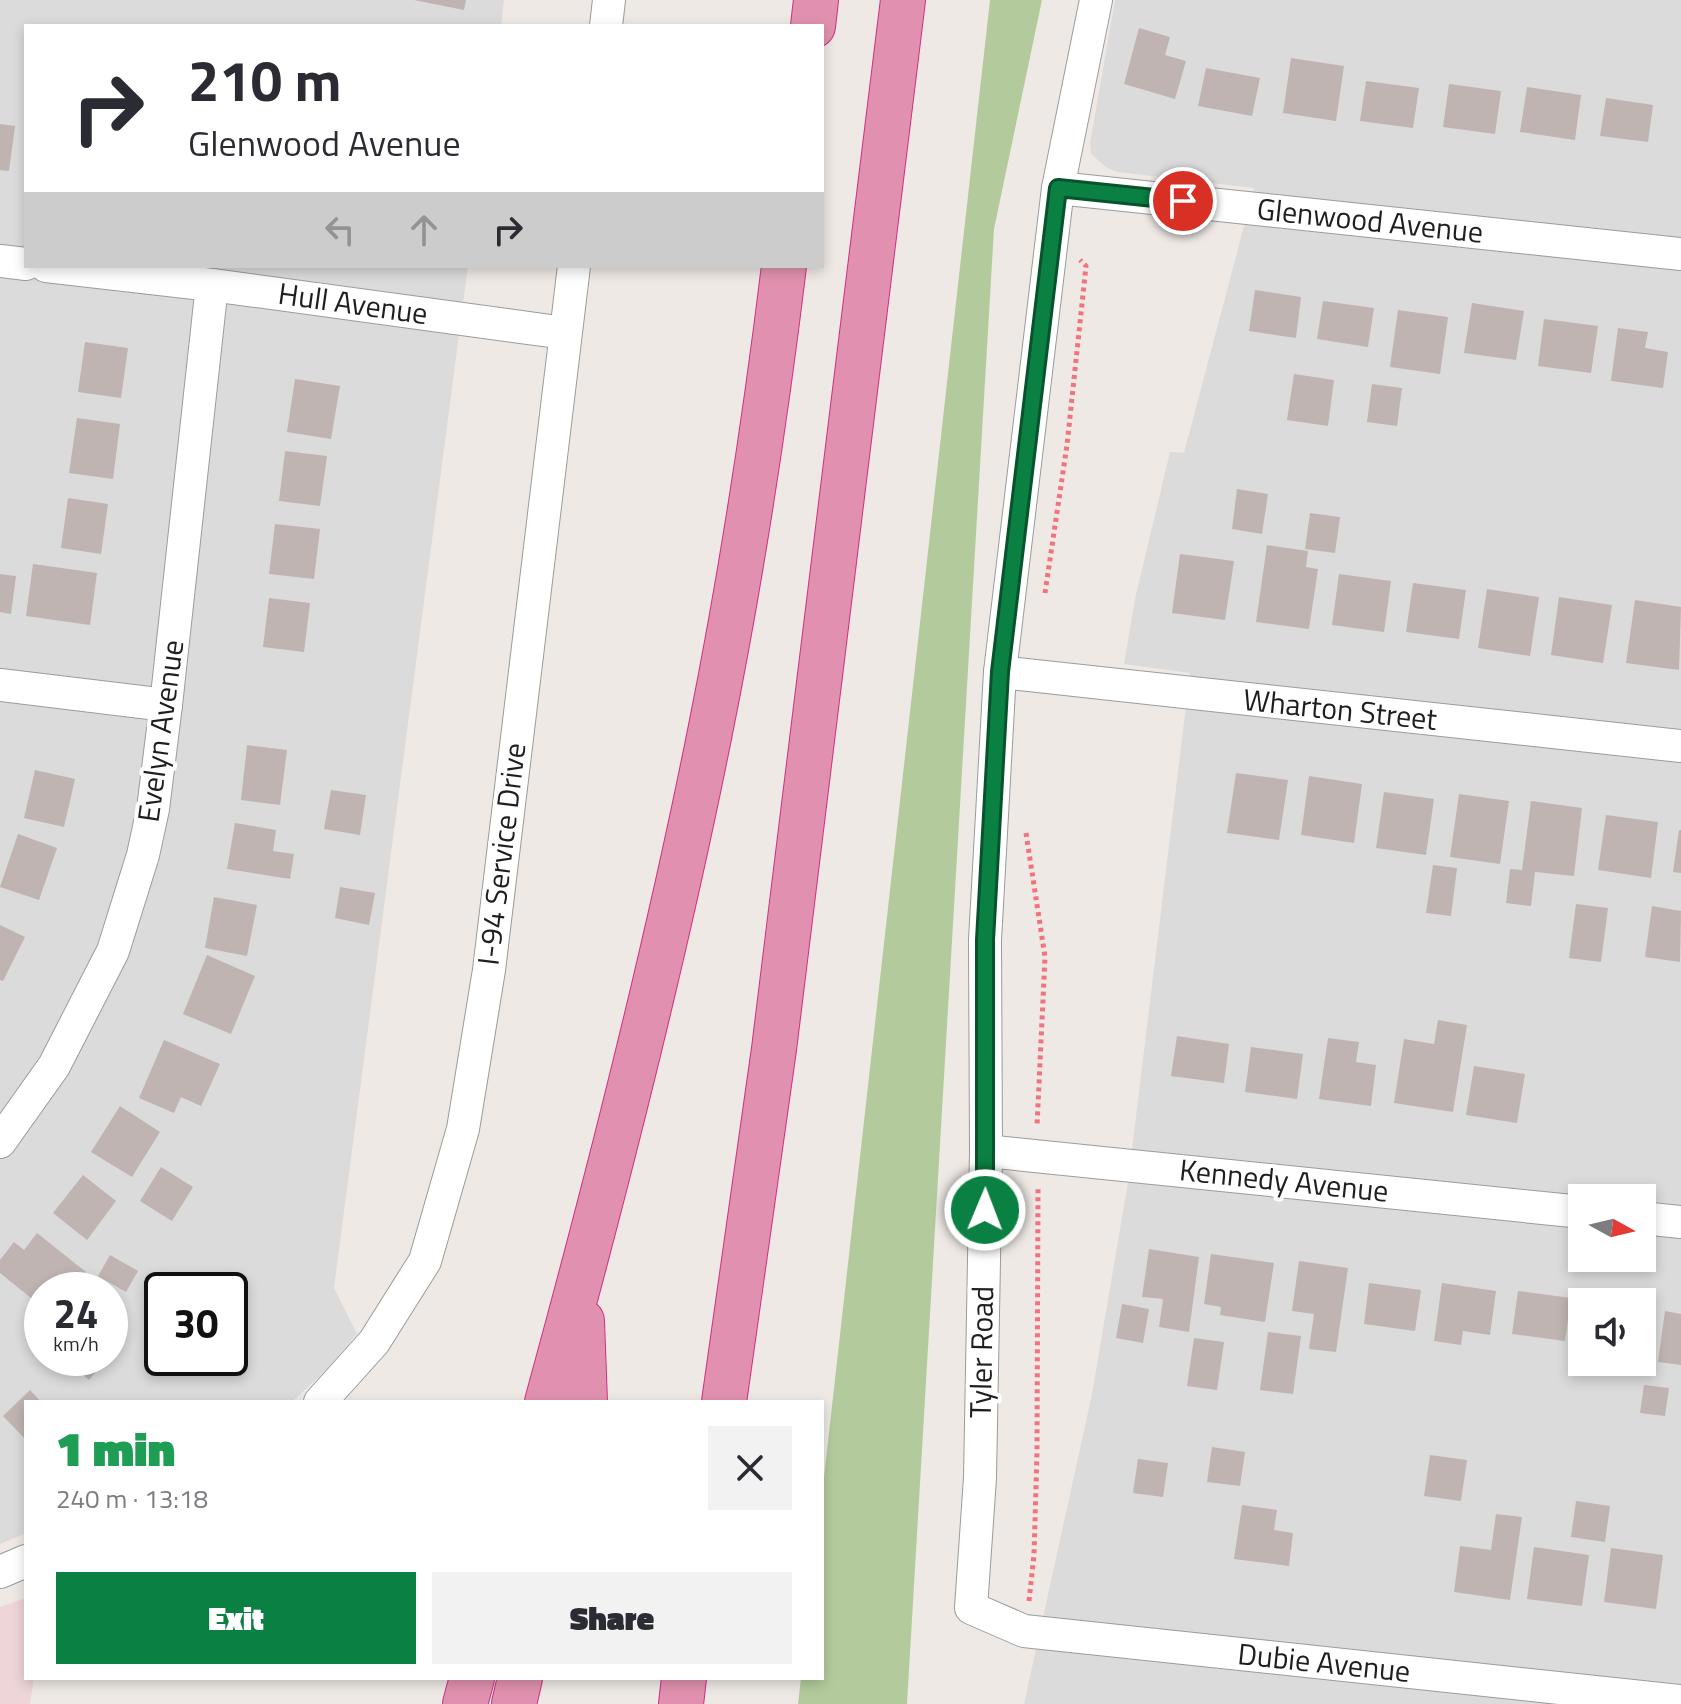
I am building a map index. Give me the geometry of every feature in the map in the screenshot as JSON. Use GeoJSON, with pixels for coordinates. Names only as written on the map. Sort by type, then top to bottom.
{"type":"FeatureCollection","features":[{"type":"Feature","properties":{"kind":"highway"},"geometry":{"type":"LineString","coordinates":[[813,24],[816,0]]}},
{"type":"Feature","properties":{"kind":"highway"},"geometry":{"type":"LineString","coordinates":[[724,1400],[774,1049],[903,0]]}},
{"type":"Feature","properties":{"kind":"highway"},"geometry":{"type":"LineString","coordinates":[[548,1400],[671,918],[711,730],[747,530],[784,268]]}},
{"type":"Feature","properties":{"kind":"highway"},"geometry":{"type":"LineString","coordinates":[[580,1282],[585,1400]]}},
{"type":"Feature","properties":{"kind":"highway"},"geometry":{"type":"LineString","coordinates":[[465,1704],[471,1680]]}},
{"type":"Feature","properties":{"kind":"highway"},"geometry":{"type":"LineString","coordinates":[[514,1704],[520,1680]]}},
{"type":"Feature","properties":{"kind":"highway"},"geometry":{"type":"LineString","coordinates":[[681,1704],[684,1680]]}},
{"type":"Feature","properties":{"kind":"street"},"geometry":{"type":"LineString","coordinates":[[606,24],[609,0]]}},
{"type":"Feature","properties":{"kind":"street","name":"Tyler Road"},"geometry":{"type":"LineString","coordinates":[[971,1608],[980,1478],[986,1151],[985,940],[1000,672],[1058,188],[1096,0]]}},
{"type":"Feature","properties":{"kind":"street","name":"Glenwood Avenue"},"geometry":{"type":"LineString","coordinates":[[1058,188],[1681,254]]}},
{"type":"Feature","properties":{"kind":"street"},"geometry":{"type":"LineString","coordinates":[[0,261],[24,264]]}},
{"type":"Feature","properties":{"kind":"street","name":"Hull Avenue"},"geometry":{"type":"LineString","coordinates":[[63,268],[565,333]]}},
{"type":"Feature","properties":{"kind":"street","name":"I-94 Service Drive"},"geometry":{"type":"LineString","coordinates":[[322,1400],[374,1342],[425,1261],[463,1129],[489,970],[574,268]]}},
{"type":"Feature","properties":{"kind":"street","name":"Evelyn Avenue"},"geometry":{"type":"LineString","coordinates":[[0,1142],[54,1066],[113,951],[143,855],[166,705],[212,285]]}},
{"type":"Feature","properties":{"kind":"street","name":"Wharton Street"},"geometry":{"type":"LineString","coordinates":[[1000,672],[1681,746]]}},
{"type":"Feature","properties":{"kind":"street"},"geometry":{"type":"LineString","coordinates":[[0,685],[166,705]]}},
{"type":"Feature","properties":{"kind":"street","name":"Kennedy Avenue"},"geometry":{"type":"LineString","coordinates":[[986,1151],[1568,1211]]}},
{"type":"Feature","properties":{"kind":"street"},"geometry":{"type":"LineString","coordinates":[[1656,1219],[1681,1222]]}},
{"type":"Feature","properties":{"kind":"street"},"geometry":{"type":"LineString","coordinates":[[0,1572],[24,1562]]}},
{"type":"Feature","properties":{"kind":"street","name":"Dubie Avenue"},"geometry":{"type":"LineString","coordinates":[[971,1608],[1024,1631],[1681,1701]]}},
{"type":"Feature","properties":{"kind":"path"},"geometry":{"type":"LineString","coordinates":[[1045,596],[1067,445],[1085,281],[1086,266],[1078,259]]}},
{"type":"Feature","properties":{"kind":"path"},"geometry":{"type":"LineString","coordinates":[[1024,824],[1045,957],[1037,1156],[1037,1452],[1034,1555],[1028,1610]]}},
{"type":"Feature","properties":{"kind":"shaded area"},"geometry":{"type":"Polygon","coordinates":[[[0,0],[504,0],[501,24],[24,24],[24,268],[468,268],[334,1288],[357,1334],[327,1369],[294,1400],[24,1400],[24,1534],[0,1544],[0,0]]]}},
{"type":"Feature","properties":{"kind":"shaded area"},"geometry":{"type":"Polygon","coordinates":[[[1115,0],[1681,0],[1681,1704],[1024,1704],[1092,1394],[1128,1182],[1190,673],[1124,664],[1135,599],[1170,452],[1184,453],[1254,188],[1118,172],[1107,168],[1091,154],[1090,143],[1115,0]]]}},
{"type":"Feature","properties":{"kind":"shaded area"},"geometry":{"type":"Polygon","coordinates":[[[24,1599],[24,1680],[34,1680],[30,1704],[0,1704],[0,1607],[24,1599]]]}},
{"type":"Feature","properties":{"kind":"green space"},"geometry":{"type":"Polygon","coordinates":[[[990,0],[1042,0],[994,229],[907,1704],[798,1704],[801,1680],[824,1680],[824,1477],[990,0]]]}},
{"type":"Feature","properties":{"kind":"building"},"geometry":{"type":"Polygon","coordinates":[[[414,0],[466,0],[464,10],[414,0]]]}},
{"type":"Feature","properties":{"kind":"building"},"geometry":{"type":"Polygon","coordinates":[[[1139,28],[1170,37],[1165,55],[1186,61],[1175,99],[1124,84],[1139,28]]]}},
{"type":"Feature","properties":{"kind":"building"},"geometry":{"type":"Polygon","coordinates":[[[1291,58],[1344,66],[1336,121],[1283,113],[1291,58]]]}},
{"type":"Feature","properties":{"kind":"building"},"geometry":{"type":"Polygon","coordinates":[[[1206,68],[1260,78],[1252,116],[1198,106],[1206,68]]]}},
{"type":"Feature","properties":{"kind":"building"},"geometry":{"type":"Polygon","coordinates":[[[1366,81],[1419,88],[1413,128],[1360,121],[1366,81]]]}},
{"type":"Feature","properties":{"kind":"building"},"geometry":{"type":"Polygon","coordinates":[[[1449,84],[1501,91],[1495,134],[1443,127],[1449,84]]]}},
{"type":"Feature","properties":{"kind":"building"},"geometry":{"type":"Polygon","coordinates":[[[1527,87],[1581,95],[1575,140],[1520,132],[1527,87]]]}},
{"type":"Feature","properties":{"kind":"building"},"geometry":{"type":"Polygon","coordinates":[[[1606,98],[1653,105],[1648,142],[1600,136],[1606,98]]]}},
{"type":"Feature","properties":{"kind":"building"},"geometry":{"type":"Polygon","coordinates":[[[0,124],[15,126],[9,171],[0,170],[0,124]]]}},
{"type":"Feature","properties":{"kind":"building"},"geometry":{"type":"Polygon","coordinates":[[[1255,290],[1301,297],[1296,338],[1249,331],[1255,290]]]}},
{"type":"Feature","properties":{"kind":"building"},"geometry":{"type":"Polygon","coordinates":[[[1323,301],[1374,308],[1368,347],[1317,339],[1323,301]]]}},
{"type":"Feature","properties":{"kind":"building"},"geometry":{"type":"Polygon","coordinates":[[[1472,303],[1524,311],[1516,360],[1464,353],[1472,303]]]}},
{"type":"Feature","properties":{"kind":"building"},"geometry":{"type":"Polygon","coordinates":[[[1398,310],[1448,317],[1440,374],[1390,367],[1398,310]]]}},
{"type":"Feature","properties":{"kind":"building"},"geometry":{"type":"Polygon","coordinates":[[[1544,319],[1598,326],[1591,373],[1538,366],[1544,319]]]}},
{"type":"Feature","properties":{"kind":"building"},"geometry":{"type":"Polygon","coordinates":[[[1618,328],[1648,332],[1645,348],[1668,352],[1663,388],[1611,381],[1618,328]]]}},
{"type":"Feature","properties":{"kind":"building"},"geometry":{"type":"Polygon","coordinates":[[[85,342],[128,348],[121,398],[78,392],[85,342]]]}},
{"type":"Feature","properties":{"kind":"building"},"geometry":{"type":"Polygon","coordinates":[[[1294,374],[1334,380],[1328,426],[1287,420],[1294,374]]]}},
{"type":"Feature","properties":{"kind":"building"},"geometry":{"type":"Polygon","coordinates":[[[295,379],[340,386],[331,439],[287,432],[295,379]]]}},
{"type":"Feature","properties":{"kind":"building"},"geometry":{"type":"Polygon","coordinates":[[[1372,384],[1402,388],[1397,426],[1367,422],[1372,384]]]}},
{"type":"Feature","properties":{"kind":"building"},"geometry":{"type":"Polygon","coordinates":[[[77,418],[120,424],[113,479],[69,473],[77,418]]]}},
{"type":"Feature","properties":{"kind":"building"},"geometry":{"type":"Polygon","coordinates":[[[285,451],[327,456],[320,506],[279,501],[285,451]]]}},
{"type":"Feature","properties":{"kind":"building"},"geometry":{"type":"Polygon","coordinates":[[[1237,489],[1268,494],[1262,534],[1232,529],[1237,489]]]}},
{"type":"Feature","properties":{"kind":"building"},"geometry":{"type":"Polygon","coordinates":[[[68,498],[108,504],[101,554],[61,548],[68,498]]]}},
{"type":"Feature","properties":{"kind":"building"},"geometry":{"type":"Polygon","coordinates":[[[1310,513],[1340,517],[1335,553],[1305,549],[1310,513]]]}},
{"type":"Feature","properties":{"kind":"building"},"geometry":{"type":"Polygon","coordinates":[[[275,524],[320,529],[314,579],[269,574],[275,524]]]}},
{"type":"Feature","properties":{"kind":"building"},"geometry":{"type":"Polygon","coordinates":[[[1267,545],[1308,551],[1306,567],[1318,569],[1309,629],[1256,622],[1267,545]]]}},
{"type":"Feature","properties":{"kind":"building"},"geometry":{"type":"Polygon","coordinates":[[[1180,554],[1234,561],[1225,620],[1172,613],[1180,554]]]}},
{"type":"Feature","properties":{"kind":"building"},"geometry":{"type":"Polygon","coordinates":[[[33,564],[97,573],[90,625],[26,616],[33,564]]]}},
{"type":"Feature","properties":{"kind":"building"},"geometry":{"type":"Polygon","coordinates":[[[0,574],[16,576],[11,614],[0,612],[0,574]]]}},
{"type":"Feature","properties":{"kind":"building"},"geometry":{"type":"Polygon","coordinates":[[[1339,574],[1391,581],[1384,632],[1332,625],[1339,574]]]}},
{"type":"Feature","properties":{"kind":"building"},"geometry":{"type":"Polygon","coordinates":[[[1413,583],[1466,590],[1459,639],[1406,632],[1413,583]]]}},
{"type":"Feature","properties":{"kind":"building"},"geometry":{"type":"Polygon","coordinates":[[[1487,589],[1539,597],[1530,656],[1478,648],[1487,589]]]}},
{"type":"Feature","properties":{"kind":"building"},"geometry":{"type":"Polygon","coordinates":[[[1559,597],[1612,605],[1603,663],[1551,655],[1559,597]]]}},
{"type":"Feature","properties":{"kind":"building"},"geometry":{"type":"Polygon","coordinates":[[[269,598],[310,603],[304,652],[263,647],[269,598]]]}},
{"type":"Feature","properties":{"kind":"building"},"geometry":{"type":"Polygon","coordinates":[[[1635,600],[1681,607],[1679,670],[1626,663],[1635,600]]]}},
{"type":"Feature","properties":{"kind":"building"},"geometry":{"type":"Polygon","coordinates":[[[247,745],[287,750],[280,805],[241,800],[247,745]]]}},
{"type":"Feature","properties":{"kind":"building"},"geometry":{"type":"Polygon","coordinates":[[[35,770],[75,779],[64,827],[24,818],[35,770]]]}},
{"type":"Feature","properties":{"kind":"building"},"geometry":{"type":"Polygon","coordinates":[[[1236,773],[1288,780],[1279,840],[1227,833],[1236,773]]]}},
{"type":"Feature","properties":{"kind":"building"},"geometry":{"type":"Polygon","coordinates":[[[1309,776],[1362,784],[1354,843],[1301,835],[1309,776]]]}},
{"type":"Feature","properties":{"kind":"building"},"geometry":{"type":"Polygon","coordinates":[[[331,790],[366,795],[360,835],[324,829],[331,790]]]}},
{"type":"Feature","properties":{"kind":"building"},"geometry":{"type":"Polygon","coordinates":[[[1384,792],[1434,799],[1426,855],[1376,848],[1384,792]]]}},
{"type":"Feature","properties":{"kind":"building"},"geometry":{"type":"Polygon","coordinates":[[[1459,794],[1509,801],[1500,864],[1450,857],[1459,794]]]}},
{"type":"Feature","properties":{"kind":"building"},"geometry":{"type":"Polygon","coordinates":[[[1531,801],[1582,808],[1574,876],[1535,872],[1531,906],[1506,903],[1510,869],[1522,870],[1531,801]]]}},
{"type":"Feature","properties":{"kind":"building"},"geometry":{"type":"Polygon","coordinates":[[[1606,815],[1658,822],[1651,878],[1598,870],[1606,815]]]}},
{"type":"Feature","properties":{"kind":"building"},"geometry":{"type":"Polygon","coordinates":[[[235,823],[276,830],[273,851],[294,854],[290,879],[227,869],[235,823]]]}},
{"type":"Feature","properties":{"kind":"building"},"geometry":{"type":"Polygon","coordinates":[[[1681,830],[1681,873],[1673,872],[1681,830]]]}},
{"type":"Feature","properties":{"kind":"building"},"geometry":{"type":"Polygon","coordinates":[[[18,834],[57,848],[39,900],[0,887],[18,834]]]}},
{"type":"Feature","properties":{"kind":"building"},"geometry":{"type":"Polygon","coordinates":[[[1433,865],[1457,868],[1451,916],[1426,913],[1433,865]]]}},
{"type":"Feature","properties":{"kind":"building"},"geometry":{"type":"Polygon","coordinates":[[[340,887],[375,893],[369,925],[335,918],[340,887]]]}},
{"type":"Feature","properties":{"kind":"building"},"geometry":{"type":"Polygon","coordinates":[[[214,897],[257,905],[247,956],[205,948],[214,897]]]}},
{"type":"Feature","properties":{"kind":"building"},"geometry":{"type":"Polygon","coordinates":[[[1576,904],[1608,908],[1601,962],[1569,958],[1576,904]]]}},
{"type":"Feature","properties":{"kind":"building"},"geometry":{"type":"Polygon","coordinates":[[[1652,906],[1681,911],[1680,962],[1645,957],[1652,906]]]}},
{"type":"Feature","properties":{"kind":"building"},"geometry":{"type":"Polygon","coordinates":[[[0,925],[25,937],[3,981],[0,980],[0,925]]]}},
{"type":"Feature","properties":{"kind":"building"},"geometry":{"type":"Polygon","coordinates":[[[207,955],[255,976],[231,1034],[183,1014],[207,955]]]}},
{"type":"Feature","properties":{"kind":"building"},"geometry":{"type":"Polygon","coordinates":[[[1438,1020],[1467,1025],[1453,1112],[1394,1103],[1404,1039],[1434,1044],[1438,1020]]]}},
{"type":"Feature","properties":{"kind":"building"},"geometry":{"type":"Polygon","coordinates":[[[1177,1036],[1229,1044],[1224,1083],[1171,1076],[1177,1036]]]}},
{"type":"Feature","properties":{"kind":"building"},"geometry":{"type":"Polygon","coordinates":[[[1328,1038],[1359,1042],[1356,1062],[1376,1065],[1371,1106],[1319,1099],[1328,1038]]]}},
{"type":"Feature","properties":{"kind":"building"},"geometry":{"type":"Polygon","coordinates":[[[164,1040],[220,1064],[201,1106],[181,1097],[174,1113],[139,1098],[164,1040]]]}},
{"type":"Feature","properties":{"kind":"building"},"geometry":{"type":"Polygon","coordinates":[[[1251,1047],[1303,1054],[1297,1099],[1245,1092],[1251,1047]]]}},
{"type":"Feature","properties":{"kind":"building"},"geometry":{"type":"Polygon","coordinates":[[[1474,1066],[1525,1074],[1517,1123],[1466,1115],[1474,1066]]]}},
{"type":"Feature","properties":{"kind":"building"},"geometry":{"type":"Polygon","coordinates":[[[120,1106],[160,1132],[132,1177],[91,1152],[120,1106]]]}},
{"type":"Feature","properties":{"kind":"building"},"geometry":{"type":"Polygon","coordinates":[[[161,1167],[193,1187],[172,1221],[140,1201],[161,1167]]]}},
{"type":"Feature","properties":{"kind":"building"},"geometry":{"type":"Polygon","coordinates":[[[83,1175],[116,1201],[87,1240],[53,1213],[83,1175]]]}},
{"type":"Feature","properties":{"kind":"building"},"geometry":{"type":"Polygon","coordinates":[[[37,1233],[86,1272],[24,1272],[24,1292],[0,1273],[0,1260],[14,1242],[24,1250],[37,1233]]]}},
{"type":"Feature","properties":{"kind":"building"},"geometry":{"type":"Polygon","coordinates":[[[1149,1249],[1199,1257],[1189,1332],[1159,1327],[1163,1299],[1142,1297],[1149,1249]]]}},
{"type":"Feature","properties":{"kind":"building"},"geometry":{"type":"Polygon","coordinates":[[[1211,1254],[1274,1263],[1265,1322],[1220,1315],[1221,1307],[1204,1304],[1211,1254]]]}},
{"type":"Feature","properties":{"kind":"building"},"geometry":{"type":"Polygon","coordinates":[[[110,1255],[138,1271],[128,1288],[128,1272],[100,1272],[110,1255]]]}},
{"type":"Feature","properties":{"kind":"building"},"geometry":{"type":"Polygon","coordinates":[[[1299,1261],[1348,1268],[1336,1352],[1309,1349],[1314,1314],[1292,1311],[1299,1261]]]}},
{"type":"Feature","properties":{"kind":"building"},"geometry":{"type":"Polygon","coordinates":[[[1369,1283],[1421,1290],[1415,1331],[1364,1324],[1369,1283]]]}},
{"type":"Feature","properties":{"kind":"building"},"geometry":{"type":"Polygon","coordinates":[[[1442,1283],[1496,1291],[1490,1335],[1463,1331],[1461,1345],[1434,1341],[1442,1283]]]}},
{"type":"Feature","properties":{"kind":"building"},"geometry":{"type":"Polygon","coordinates":[[[1518,1291],[1568,1298],[1565,1341],[1512,1334],[1518,1291]]]}},
{"type":"Feature","properties":{"kind":"building"},"geometry":{"type":"Polygon","coordinates":[[[1122,1304],[1149,1309],[1143,1343],[1116,1338],[1122,1304]]]}},
{"type":"Feature","properties":{"kind":"building"},"geometry":{"type":"Polygon","coordinates":[[[1665,1311],[1681,1314],[1681,1365],[1658,1362],[1665,1311]]]}},
{"type":"Feature","properties":{"kind":"building"},"geometry":{"type":"Polygon","coordinates":[[[1268,1332],[1301,1336],[1293,1394],[1260,1390],[1268,1332]]]}},
{"type":"Feature","properties":{"kind":"building"},"geometry":{"type":"Polygon","coordinates":[[[1194,1338],[1224,1342],[1217,1390],[1187,1386],[1194,1338]]]}},
{"type":"Feature","properties":{"kind":"building"},"geometry":{"type":"Polygon","coordinates":[[[1644,1385],[1669,1388],[1665,1416],[1640,1413],[1644,1385]]]}},
{"type":"Feature","properties":{"kind":"building"},"geometry":{"type":"Polygon","coordinates":[[[30,1390],[39,1400],[24,1400],[24,1438],[3,1416],[30,1390]]]}},
{"type":"Feature","properties":{"kind":"building"},"geometry":{"type":"Polygon","coordinates":[[[1212,1447],[1245,1452],[1240,1486],[1207,1482],[1212,1447]]]}},
{"type":"Feature","properties":{"kind":"building"},"geometry":{"type":"Polygon","coordinates":[[[1430,1455],[1467,1460],[1461,1501],[1424,1496],[1430,1455]]]}},
{"type":"Feature","properties":{"kind":"building"},"geometry":{"type":"Polygon","coordinates":[[[1138,1459],[1168,1463],[1163,1497],[1133,1493],[1138,1459]]]}},
{"type":"Feature","properties":{"kind":"building"},"geometry":{"type":"Polygon","coordinates":[[[1576,1501],[1610,1506],[1605,1542],[1571,1537],[1576,1501]]]}},
{"type":"Feature","properties":{"kind":"building"},"geometry":{"type":"Polygon","coordinates":[[[1242,1505],[1277,1510],[1274,1530],[1293,1533],[1289,1566],[1234,1559],[1242,1505]]]}},
{"type":"Feature","properties":{"kind":"building"},"geometry":{"type":"Polygon","coordinates":[[[1496,1514],[1522,1517],[1510,1600],[1454,1592],[1460,1546],[1491,1550],[1496,1514]]]}},
{"type":"Feature","properties":{"kind":"building"},"geometry":{"type":"Polygon","coordinates":[[[1534,1547],[1589,1555],[1582,1606],[1527,1599],[1534,1547]]]}},
{"type":"Feature","properties":{"kind":"building"},"geometry":{"type":"Polygon","coordinates":[[[1611,1548],[1663,1555],[1656,1609],[1604,1602],[1611,1548]]]}},
{"type":"Feature","properties":{"kind":"route"},"geometry":{"type":"LineString","coordinates":[[985,1210],[985,940],[1000,672],[1058,188],[1183,201]]}}]}
